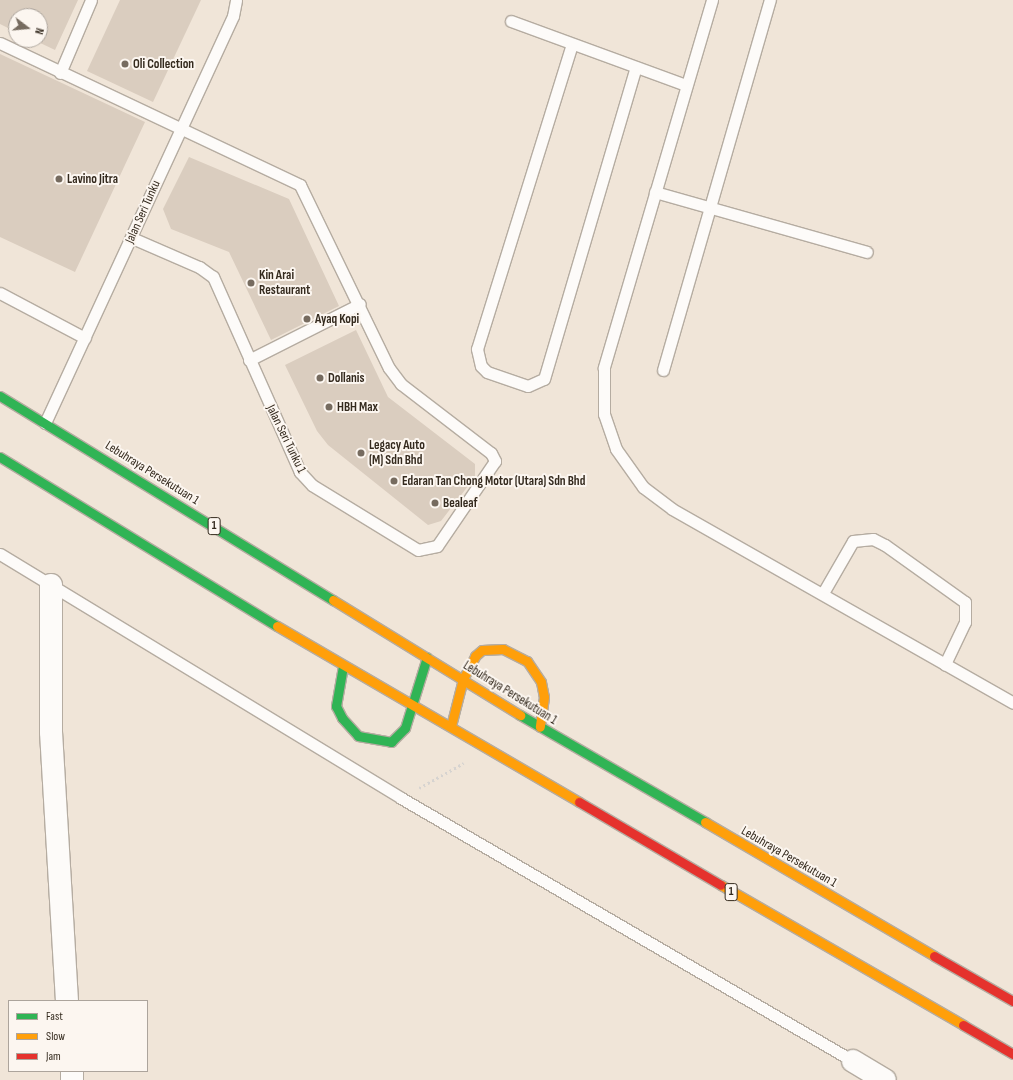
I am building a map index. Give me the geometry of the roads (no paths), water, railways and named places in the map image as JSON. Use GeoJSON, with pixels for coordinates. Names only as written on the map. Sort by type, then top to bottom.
{"type":"FeatureCollection","features":[{"type":"Feature","properties":{"kind":"highway","name":"Lebuhraya Persekutuan 1"},"geometry":{"type":"LineString","coordinates":[[0,396],[463,679],[540,728],[1013,1001]]}},
{"type":"Feature","properties":{"kind":"highway","name":"1"},"geometry":{"type":"LineString","coordinates":[[0,456],[343,666],[490,748],[1013,1054]]}},
{"type":"Feature","properties":{"kind":"highway"},"geometry":{"type":"LineString","coordinates":[[450,726],[463,679],[482,650],[503,649],[517,654],[527,660],[541,682],[544,697],[540,728]]}},
{"type":"Feature","properties":{"kind":"highway"},"geometry":{"type":"LineString","coordinates":[[343,666],[336,706],[358,736],[381,743],[391,742],[405,728],[427,657]]}},
{"type":"Feature","properties":{"kind":"street"},"geometry":{"type":"LineString","coordinates":[[51,585],[52,732],[67,1000]]}},
{"type":"Feature","properties":{"kind":"street"},"geometry":{"type":"LineString","coordinates":[[853,1061],[885,1080]]}},
{"type":"Feature","properties":{"kind":"lane"},"geometry":{"type":"LineString","coordinates":[[60,73],[91,0]]}},
{"type":"Feature","properties":{"kind":"lane","name":"Jalan Seri Tunku"},"geometry":{"type":"LineString","coordinates":[[45,423],[132,238],[181,127],[233,16],[236,0]]}},
{"type":"Feature","properties":{"kind":"lane"},"geometry":{"type":"LineString","coordinates":[[712,0],[604,368],[604,414],[616,449],[643,487],[672,509],[823,593],[1013,703]]}},
{"type":"Feature","properties":{"kind":"lane"},"geometry":{"type":"LineString","coordinates":[[663,370],[770,0]]}},
{"type":"Feature","properties":{"kind":"lane"},"geometry":{"type":"LineString","coordinates":[[511,22],[686,85]]}},
{"type":"Feature","properties":{"kind":"lane"},"geometry":{"type":"LineString","coordinates":[[0,43],[60,73],[181,127],[300,184],[360,304],[249,360]]}},
{"type":"Feature","properties":{"kind":"lane"},"geometry":{"type":"LineString","coordinates":[[572,44],[477,349],[481,366],[487,372],[528,386],[544,379],[636,67]]}},
{"type":"Feature","properties":{"kind":"lane"},"geometry":{"type":"LineString","coordinates":[[655,192],[867,252]]}},
{"type":"Feature","properties":{"kind":"lane","name":"Jalan Seri Tunku 1"},"geometry":{"type":"LineString","coordinates":[[132,238],[199,266],[213,277],[300,472],[312,485],[418,550],[437,546],[493,470],[495,461],[490,453],[401,384],[360,304]]}},
{"type":"Feature","properties":{"kind":"lane"},"geometry":{"type":"LineString","coordinates":[[0,293],[85,338]]}},
{"type":"Feature","properties":{"kind":"lane"},"geometry":{"type":"LineString","coordinates":[[823,593],[853,541],[872,539],[885,545],[965,602],[965,622],[944,664]]}},
{"type":"Feature","properties":{"kind":"lane"},"geometry":{"type":"LineString","coordinates":[[0,554],[401,798],[853,1061]]}},
{"type":"Feature","properties":{"kind":"place","name":"Oli Collection"},"geometry":{"type":"Point","coordinates":[125,64]}},
{"type":"Feature","properties":{"kind":"place","name":"Lavino Jitra"},"geometry":{"type":"Point","coordinates":[59,179]}},
{"type":"Feature","properties":{"kind":"place","name":"Kin Arai Restaurant"},"geometry":{"type":"Point","coordinates":[251,283]}},
{"type":"Feature","properties":{"kind":"place","name":"Ayaq Kopi"},"geometry":{"type":"Point","coordinates":[307,319]}},
{"type":"Feature","properties":{"kind":"place","name":"Dollanis"},"geometry":{"type":"Point","coordinates":[320,378]}},
{"type":"Feature","properties":{"kind":"place","name":"HBH Max"},"geometry":{"type":"Point","coordinates":[329,407]}},
{"type":"Feature","properties":{"kind":"place","name":"Legacy Auto (M) Sdn Bhd"},"geometry":{"type":"Point","coordinates":[361,453]}},
{"type":"Feature","properties":{"kind":"place","name":"Edaran Tan Chong Motor (Utara) Sdn Bhd"},"geometry":{"type":"Point","coordinates":[394,481]}},
{"type":"Feature","properties":{"kind":"place","name":"Bealeaf"},"geometry":{"type":"Point","coordinates":[435,503]}}]}
